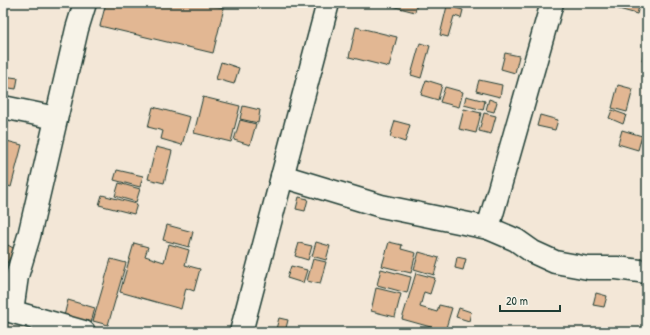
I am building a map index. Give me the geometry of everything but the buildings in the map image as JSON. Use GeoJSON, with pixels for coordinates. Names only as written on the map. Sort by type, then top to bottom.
{"type":"FeatureCollection","features":[{"type":"Feature","properties":{"kind":"street"},"geometry":{"type":"LineString","coordinates":[[84,332],[8,310],[29,236],[77,29],[85,3]]}},
{"type":"Feature","properties":{"kind":"street"},"geometry":{"type":"LineString","coordinates":[[241,332],[328,3]]}},
{"type":"Feature","properties":{"kind":"street"},"geometry":{"type":"LineString","coordinates":[[488,228],[552,3]]}},
{"type":"Feature","properties":{"kind":"street"},"geometry":{"type":"LineString","coordinates":[[3,107],[56,118]]}},
{"type":"Feature","properties":{"kind":"street"},"geometry":{"type":"LineString","coordinates":[[282,176],[381,206],[488,228],[516,240],[533,252],[555,262],[588,268],[617,268],[647,272]]}}]}
